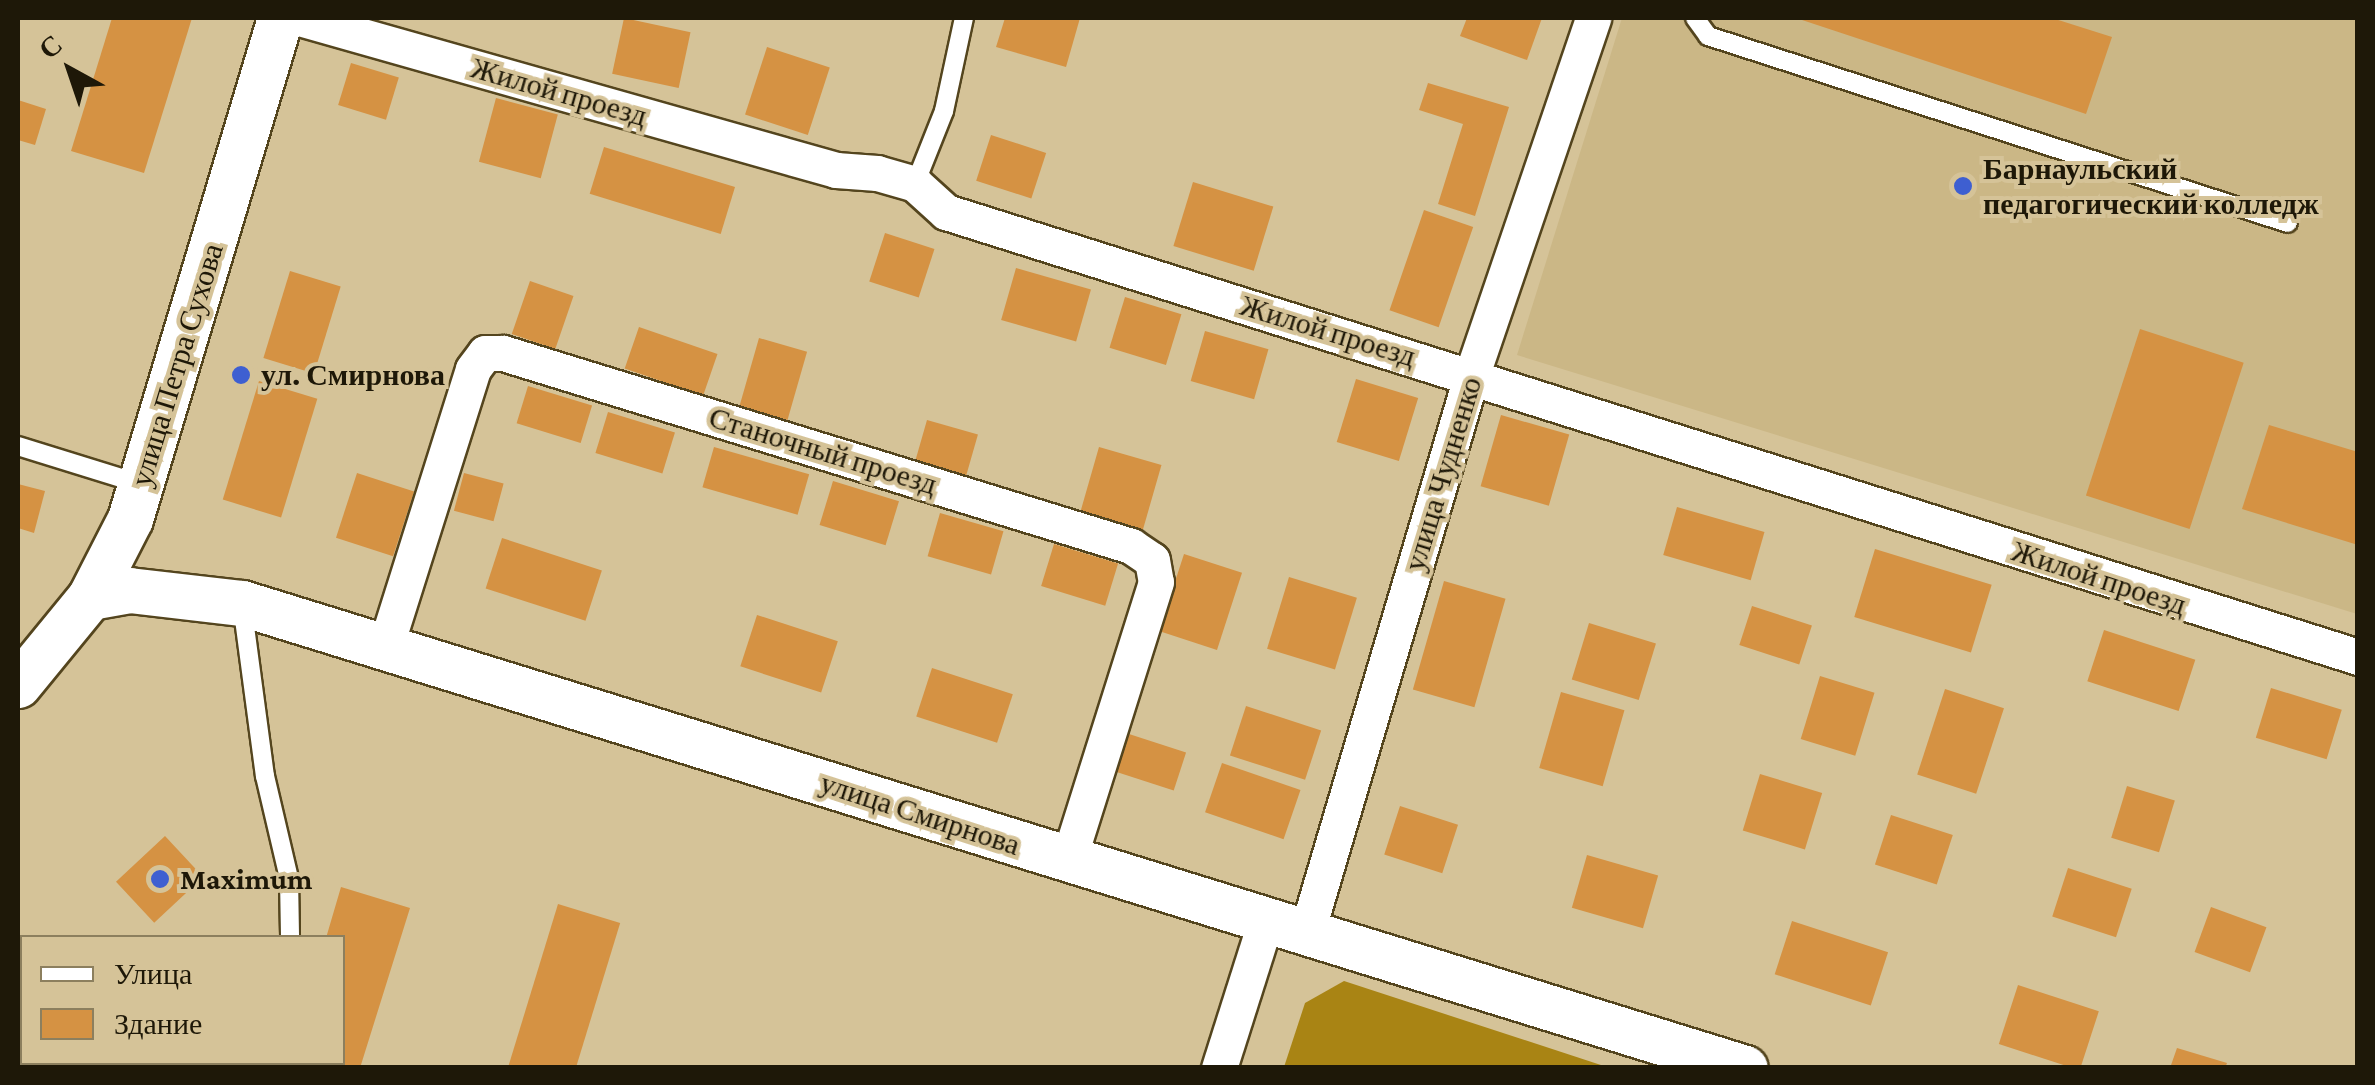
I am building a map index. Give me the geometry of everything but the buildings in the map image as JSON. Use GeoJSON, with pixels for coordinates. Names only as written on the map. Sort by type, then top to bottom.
{"type":"FeatureCollection","features":[{"type":"Feature","properties":{"kind":"street","name":"улица Петра Сухова"},"geometry":{"type":"LineString","coordinates":[[18,685],[90,597],[142,484],[280,18]]}},
{"type":"Feature","properties":{"kind":"street","name":"Жилой проезд"},"geometry":{"type":"LineString","coordinates":[[299,18],[836,170],[915,184],[946,212],[2358,657]]}},
{"type":"Feature","properties":{"kind":"street","name":"улица Чудненко"},"geometry":{"type":"LineString","coordinates":[[1219,1068],[1286,929],[1593,18]]}},
{"type":"Feature","properties":{"kind":"street","name":"Станочный проезд"},"geometry":{"type":"LineString","coordinates":[[386,645],[473,368],[486,353],[503,353],[1131,546],[1152,560],[1156,582],[1068,861]]}},
{"type":"Feature","properties":{"kind":"street","name":"улица Смирнова"},"geometry":{"type":"LineString","coordinates":[[90,597],[129,590],[242,603],[1745,1068]]}},
{"type":"Feature","properties":{"kind":"lane"},"geometry":{"type":"LineString","coordinates":[[915,184],[944,111],[964,18]]}},
{"type":"Feature","properties":{"kind":"lane"},"geometry":{"type":"LineString","coordinates":[[1695,18],[1708,36],[2288,223]]}},
{"type":"Feature","properties":{"kind":"lane"},"geometry":{"type":"LineString","coordinates":[[18,446],[142,484]]}},
{"type":"Feature","properties":{"kind":"lane"},"geometry":{"type":"LineString","coordinates":[[242,603],[265,776],[288,878],[290,935]]}},
{"type":"Feature","properties":{"kind":"shaded area","name":"Барнаульский педагогический колледж"},"geometry":{"type":"Polygon","coordinates":[[[1622,18],[2357,18],[2357,614],[1517,355],[1622,18]]]}},
{"type":"Feature","properties":{"kind":"shaded area"},"geometry":{"type":"Polygon","coordinates":[[[1344,981],[1607,1067],[1284,1067],[1305,1003],[1344,981]]]}},
{"type":"Feature","properties":{"kind":"place","name":"Барнаульский педагогический колледж"},"geometry":{"type":"Point","coordinates":[1963,186]}},
{"type":"Feature","properties":{"kind":"place","name":"ул. Смирнова"},"geometry":{"type":"Point","coordinates":[241,375]}},
{"type":"Feature","properties":{"kind":"place","name":"Maximum"},"geometry":{"type":"Point","coordinates":[160,879]}}]}
